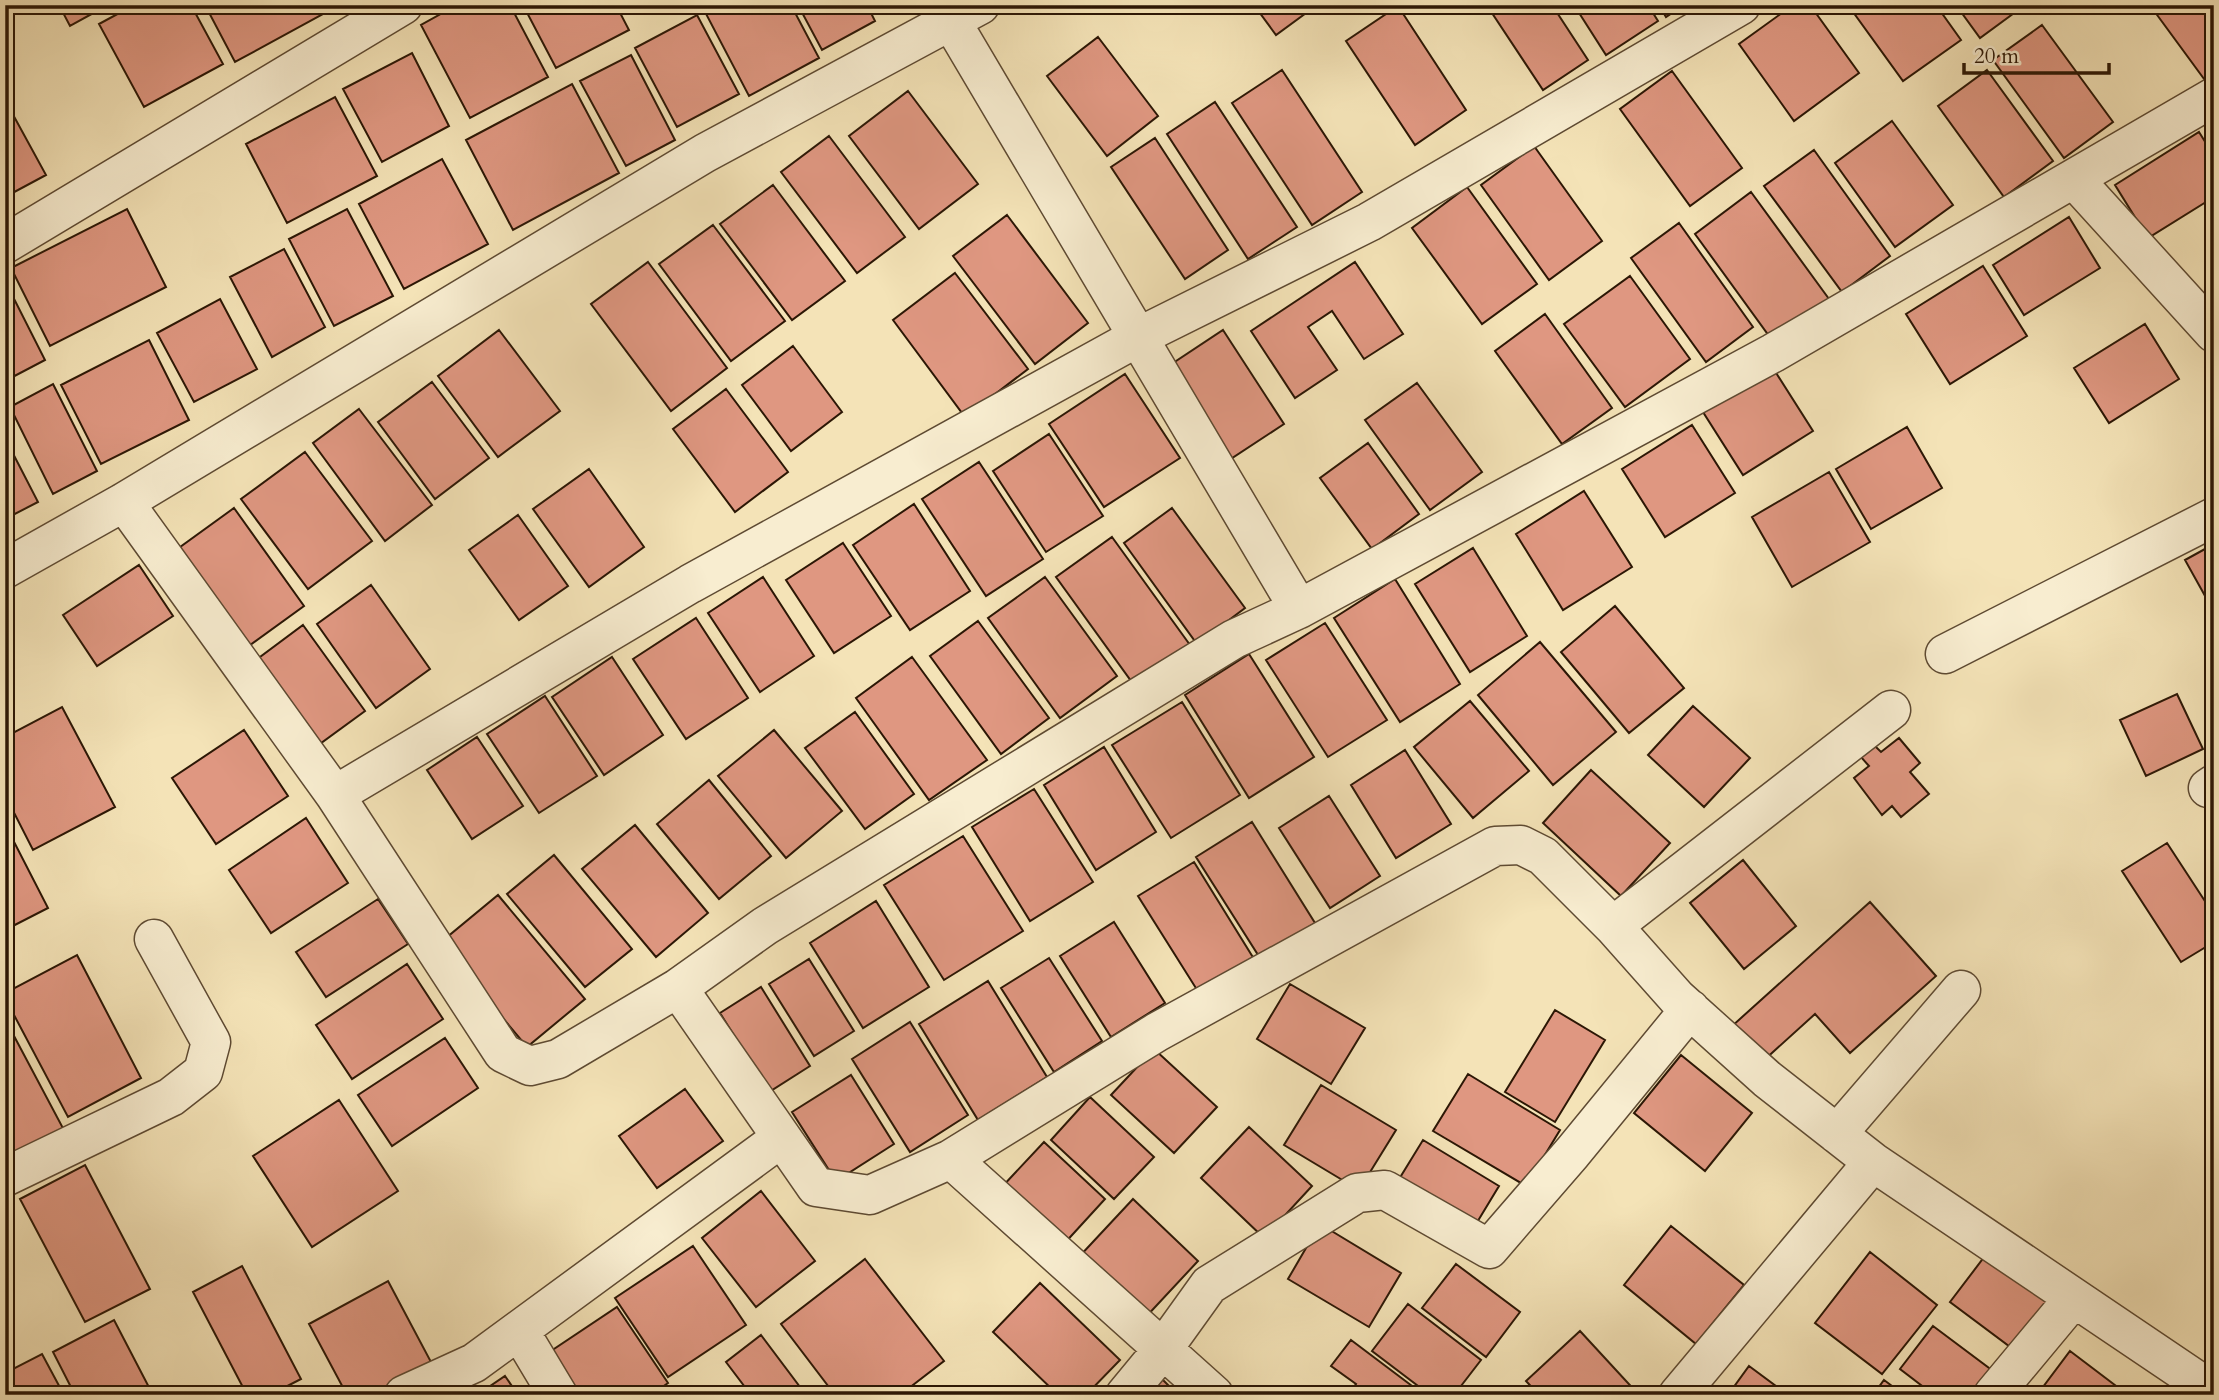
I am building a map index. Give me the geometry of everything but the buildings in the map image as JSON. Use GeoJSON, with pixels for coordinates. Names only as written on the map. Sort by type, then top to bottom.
{"type":"FeatureCollection","features":[{"type":"Feature","properties":{"kind":"street"},"geometry":{"type":"LineString","coordinates":[[5,244],[403,5]]}},
{"type":"Feature","properties":{"kind":"street"},"geometry":{"type":"LineString","coordinates":[[335,795],[690,584],[1138,337],[1369,222],[1741,5]]}},
{"type":"Feature","properties":{"kind":"street"},"geometry":{"type":"LineString","coordinates":[[5,569],[124,502],[705,153],[965,13],[1138,337],[1299,609]]}},
{"type":"Feature","properties":{"kind":"street"},"geometry":{"type":"LineString","coordinates":[[124,502],[335,795],[503,1053],[530,1066],[558,1059],[678,988],[765,926],[1234,639],[1299,609],[1773,353],[2214,97]]}},
{"type":"Feature","properties":{"kind":"street"},"geometry":{"type":"LineString","coordinates":[[2074,179],[2214,332]]}},
{"type":"Feature","properties":{"kind":"street"},"geometry":{"type":"LineString","coordinates":[[1945,654],[2214,517]]}},
{"type":"Feature","properties":{"kind":"street"},"geometry":{"type":"LineString","coordinates":[[1613,926],[1891,710]]}},
{"type":"Feature","properties":{"kind":"street"},"geometry":{"type":"LineString","coordinates":[[678,988],[816,1187],[870,1195],[951,1159],[1157,1032],[1495,846],[1521,845],[1543,856],[1613,926],[1677,998],[1767,1079],[1873,1161],[2214,1392]]}},
{"type":"Feature","properties":{"kind":"street"},"geometry":{"type":"LineString","coordinates":[[5,1177],[171,1097],[203,1072],[211,1042],[154,939]]}},
{"type":"Feature","properties":{"kind":"street"},"geometry":{"type":"LineString","coordinates":[[1837,1134],[1961,990]]}},
{"type":"Feature","properties":{"kind":"street"},"geometry":{"type":"LineString","coordinates":[[1125,1395],[1163,1349],[1209,1285],[1357,1193],[1385,1189],[1489,1249],[1690,1009]]}},
{"type":"Feature","properties":{"kind":"street"},"geometry":{"type":"LineString","coordinates":[[404,1395],[474,1363],[781,1138]]}},
{"type":"Feature","properties":{"kind":"street"},"geometry":{"type":"LineString","coordinates":[[951,1159],[1214,1395]]}},
{"type":"Feature","properties":{"kind":"street"},"geometry":{"type":"LineString","coordinates":[[1678,1395],[1873,1161]]}},
{"type":"Feature","properties":{"kind":"street"},"geometry":{"type":"LineString","coordinates":[[1993,1395],[2073,1299]]}},
{"type":"Feature","properties":{"kind":"street"},"geometry":{"type":"LineString","coordinates":[[519,1331],[558,1395]]}}]}
